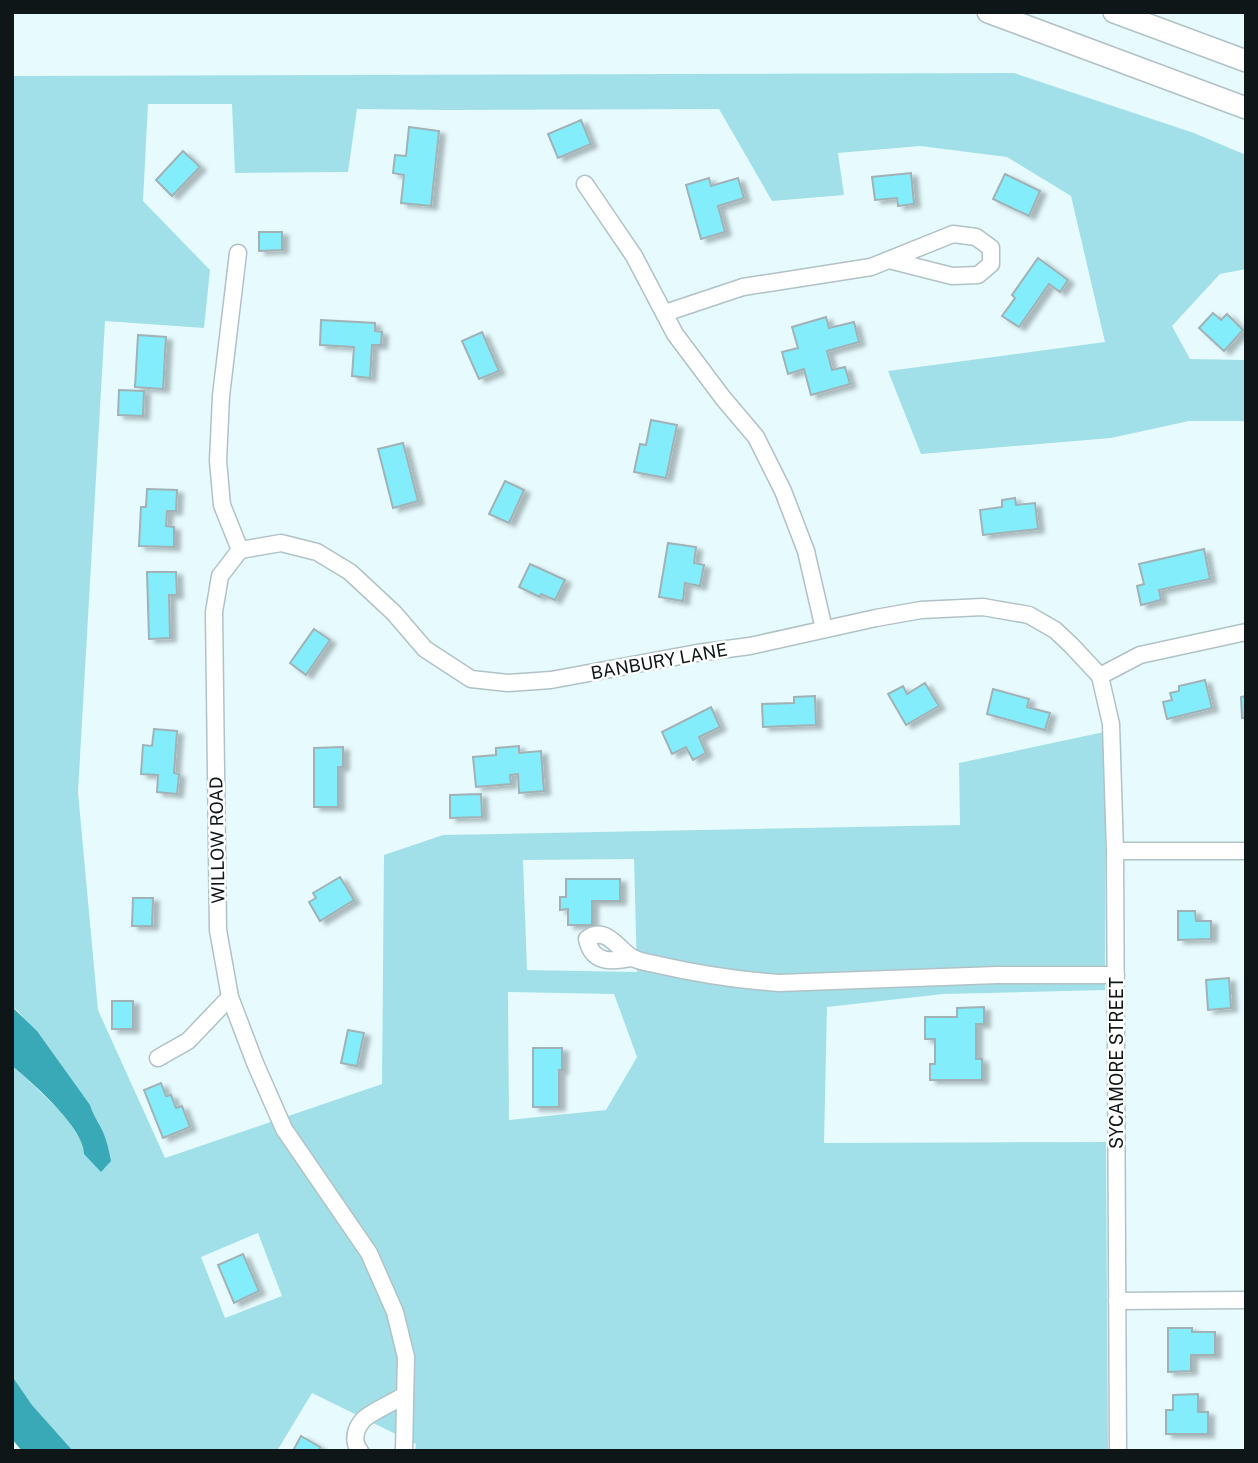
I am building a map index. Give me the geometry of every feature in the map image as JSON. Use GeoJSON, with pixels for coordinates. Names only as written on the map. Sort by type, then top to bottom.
{"type":"FeatureCollection","features":[{"type":"Feature","properties":{"kind":"highway"},"geometry":{"type":"LineString","coordinates":[[988,12],[1246,108]]}},
{"type":"Feature","properties":{"kind":"highway"},"geometry":{"type":"LineString","coordinates":[[1114,12],[1246,61]]}},
{"type":"Feature","properties":{"kind":"street"},"geometry":{"type":"LineString","coordinates":[[585,184],[634,257],[675,334],[756,437],[783,491],[806,551],[824,629]]}},
{"type":"Feature","properties":{"kind":"street"},"geometry":{"type":"LineString","coordinates":[[665,313],[743,287],[871,267],[953,234],[976,237],[991,248],[991,264],[978,275],[952,276],[889,260]]}},
{"type":"Feature","properties":{"kind":"street"},"geometry":{"type":"LineString","coordinates":[[238,253],[221,396],[218,461],[222,505],[240,550]]}},
{"type":"Feature","properties":{"kind":"street","name":"BANBURY LANE"},"geometry":{"type":"LineString","coordinates":[[240,550],[281,543],[317,552],[350,572],[394,612],[425,649],[471,679],[508,683],[551,680],[750,646],[921,610],[982,607],[1029,615],[1055,630],[1100,676]]}},
{"type":"Feature","properties":{"kind":"street","name":"WILLOW ROAD"},"geometry":{"type":"LineString","coordinates":[[240,550],[220,576],[214,612],[218,930],[230,997],[284,1129],[369,1253],[395,1311],[406,1357],[404,1451]]}},
{"type":"Feature","properties":{"kind":"street"},"geometry":{"type":"LineString","coordinates":[[1100,676],[1140,655],[1246,632]]}},
{"type":"Feature","properties":{"kind":"street","name":"SYCAMORE STREET"},"geometry":{"type":"LineString","coordinates":[[1100,676],[1111,724],[1115,851],[1118,1451]]}},
{"type":"Feature","properties":{"kind":"street"},"geometry":{"type":"LineString","coordinates":[[1115,851],[1246,851]]}},
{"type":"Feature","properties":{"kind":"street"},"geometry":{"type":"LineString","coordinates":[[632,958],[683,970],[779,983],[997,975],[1116,975]]}},
{"type":"Feature","properties":{"kind":"street"},"geometry":{"type":"LineString","coordinates":[[158,1058],[188,1041],[230,997]]}},
{"type":"Feature","properties":{"kind":"street"},"geometry":{"type":"LineString","coordinates":[[1117,1301],[1246,1300]]}},
{"type":"Feature","properties":{"kind":"street"},"geometry":{"type":"LineString","coordinates":[[360,1451],[356,1446],[355,1434],[363,1419],[405,1395]]}},
{"type":"Feature","properties":{"kind":"shaded area"},"geometry":{"type":"Polygon","coordinates":[[[1014,73],[1194,133],[1246,155],[1246,269],[1220,274],[1172,326],[1190,359],[1246,360],[1246,421],[1189,421],[1111,438],[921,454],[888,371],[1105,342],[1071,196],[1007,157],[920,146],[838,153],[844,195],[772,201],[719,109],[357,109],[348,172],[235,173],[232,104],[148,104],[143,201],[210,270],[204,328],[105,321],[78,792],[98,1010],[165,1158],[382,1084],[384,855],[443,835],[960,825],[959,763],[1104,732],[1105,990],[943,994],[827,1007],[824,1143],[1106,1142],[1108,1451],[415,1451],[416,1444],[312,1393],[277,1451],[73,1451],[32,1405],[12,1376],[12,1066],[66,1117],[85,1147],[99,1123],[90,1105],[18,1011],[12,1007],[12,76],[1014,73]],[[634,859],[523,860],[527,970],[637,972],[634,859]],[[508,992],[509,1120],[606,1110],[637,1057],[614,994],[508,992]],[[258,1233],[201,1257],[225,1318],[282,1296],[258,1233]]]}},
{"type":"Feature","properties":{"kind":"shaded area"},"geometry":{"type":"Polygon","coordinates":[[[12,1007],[37,1031],[90,1105],[104,1135],[111,1161],[101,1172],[84,1154],[82,1144],[67,1119],[12,1066],[12,1007]]]}},
{"type":"Feature","properties":{"kind":"shaded area"},"geometry":{"type":"Polygon","coordinates":[[[12,1376],[32,1405],[73,1451],[22,1451],[12,1439],[12,1376]]]}},
{"type":"Feature","properties":{"kind":"building"},"geometry":{"type":"Polygon","coordinates":[[[581,120],[591,144],[558,158],[548,134],[581,120]]]}},
{"type":"Feature","properties":{"kind":"building"},"geometry":{"type":"Polygon","coordinates":[[[409,127],[439,131],[431,206],[401,203],[404,175],[393,173],[395,155],[406,156],[409,127]]]}},
{"type":"Feature","properties":{"kind":"building"},"geometry":{"type":"Polygon","coordinates":[[[183,151],[200,167],[172,196],[156,180],[183,151]]]}},
{"type":"Feature","properties":{"kind":"building"},"geometry":{"type":"Polygon","coordinates":[[[911,173],[914,204],[898,206],[897,198],[875,200],[872,177],[911,173]]]}},
{"type":"Feature","properties":{"kind":"building"},"geometry":{"type":"Polygon","coordinates":[[[1005,174],[1040,191],[1029,216],[993,199],[1005,174]]]}},
{"type":"Feature","properties":{"kind":"building"},"geometry":{"type":"Polygon","coordinates":[[[709,178],[711,186],[738,178],[744,198],[718,206],[725,232],[701,239],[686,185],[709,178]]]}},
{"type":"Feature","properties":{"kind":"building"},"geometry":{"type":"Polygon","coordinates":[[[259,232],[282,232],[282,250],[259,251],[259,232]]]}},
{"type":"Feature","properties":{"kind":"building"},"geometry":{"type":"Polygon","coordinates":[[[1038,258],[1068,280],[1060,292],[1049,284],[1019,327],[1002,316],[1015,298],[1012,295],[1038,258]]]}},
{"type":"Feature","properties":{"kind":"building"},"geometry":{"type":"Polygon","coordinates":[[[1213,313],[1221,320],[1227,314],[1243,330],[1224,351],[1199,328],[1213,313]]]}},
{"type":"Feature","properties":{"kind":"building"},"geometry":{"type":"Polygon","coordinates":[[[826,317],[829,328],[854,322],[859,342],[827,351],[832,370],[845,367],[850,384],[811,395],[804,369],[788,374],[782,352],[798,348],[792,327],[826,317]]]}},
{"type":"Feature","properties":{"kind":"building"},"geometry":{"type":"Polygon","coordinates":[[[321,320],[375,323],[375,331],[382,332],[381,345],[372,345],[370,378],[352,376],[354,347],[320,345],[321,320]]]}},
{"type":"Feature","properties":{"kind":"building"},"geometry":{"type":"Polygon","coordinates":[[[482,332],[499,371],[479,379],[462,341],[482,332]]]}},
{"type":"Feature","properties":{"kind":"building"},"geometry":{"type":"Polygon","coordinates":[[[138,335],[166,337],[163,389],[135,387],[138,335]]]}},
{"type":"Feature","properties":{"kind":"building"},"geometry":{"type":"Polygon","coordinates":[[[119,390],[144,391],[143,416],[118,415],[119,390]]]}},
{"type":"Feature","properties":{"kind":"building"},"geometry":{"type":"Polygon","coordinates":[[[651,420],[677,425],[666,478],[634,472],[640,444],[646,445],[651,420]]]}},
{"type":"Feature","properties":{"kind":"building"},"geometry":{"type":"Polygon","coordinates":[[[403,443],[418,501],[393,508],[378,449],[403,443]]]}},
{"type":"Feature","properties":{"kind":"building"},"geometry":{"type":"Polygon","coordinates":[[[505,481],[524,490],[509,523],[489,514],[505,481]]]}},
{"type":"Feature","properties":{"kind":"building"},"geometry":{"type":"Polygon","coordinates":[[[147,489],[177,490],[176,511],[167,511],[166,526],[174,527],[174,547],[139,546],[141,507],[146,507],[147,489]]]}},
{"type":"Feature","properties":{"kind":"building"},"geometry":{"type":"Polygon","coordinates":[[[1015,498],[1016,505],[1035,503],[1038,529],[983,535],[980,510],[1002,507],[1002,500],[1015,498]]]}},
{"type":"Feature","properties":{"kind":"building"},"geometry":{"type":"Polygon","coordinates":[[[668,543],[696,547],[694,563],[704,565],[700,586],[685,583],[683,601],[659,597],[668,543]]]}},
{"type":"Feature","properties":{"kind":"building"},"geometry":{"type":"Polygon","coordinates":[[[1204,549],[1210,579],[1159,590],[1161,600],[1141,605],[1137,586],[1144,584],[1139,564],[1204,549]]]}},
{"type":"Feature","properties":{"kind":"building"},"geometry":{"type":"Polygon","coordinates":[[[530,564],[565,580],[555,600],[541,594],[540,597],[519,587],[530,564]]]}},
{"type":"Feature","properties":{"kind":"building"},"geometry":{"type":"Polygon","coordinates":[[[147,572],[176,572],[177,595],[169,595],[170,638],[149,639],[147,572]]]}},
{"type":"Feature","properties":{"kind":"building"},"geometry":{"type":"Polygon","coordinates":[[[314,629],[330,640],[306,675],[290,663],[314,629]]]}},
{"type":"Feature","properties":{"kind":"building"},"geometry":{"type":"Polygon","coordinates":[[[1205,680],[1212,708],[1167,719],[1163,702],[1172,700],[1170,693],[1179,691],[1179,686],[1205,680]]]}},
{"type":"Feature","properties":{"kind":"building"},"geometry":{"type":"Polygon","coordinates":[[[925,683],[939,706],[906,725],[888,694],[903,686],[907,694],[925,683]]]}},
{"type":"Feature","properties":{"kind":"building"},"geometry":{"type":"Polygon","coordinates":[[[993,689],[1029,699],[1027,707],[1050,713],[1045,730],[987,714],[993,689]]]}},
{"type":"Feature","properties":{"kind":"building"},"geometry":{"type":"Polygon","coordinates":[[[815,696],[816,725],[763,727],[762,704],[794,703],[794,697],[815,696]]]}},
{"type":"Feature","properties":{"kind":"building"},"geometry":{"type":"Polygon","coordinates":[[[1246,696],[1246,718],[1242,718],[1241,697],[1246,696]]]}},
{"type":"Feature","properties":{"kind":"building"},"geometry":{"type":"Polygon","coordinates":[[[711,707],[720,727],[699,737],[706,753],[693,760],[686,747],[672,754],[662,732],[711,707]]]}},
{"type":"Feature","properties":{"kind":"building"},"geometry":{"type":"Polygon","coordinates":[[[154,729],[177,731],[174,773],[179,774],[177,794],[157,792],[158,775],[141,774],[143,745],[152,746],[154,729]]]}},
{"type":"Feature","properties":{"kind":"building"},"geometry":{"type":"Polygon","coordinates":[[[519,746],[519,753],[541,751],[544,791],[519,793],[518,774],[510,775],[511,784],[476,787],[473,757],[496,755],[496,748],[519,746]]]}},
{"type":"Feature","properties":{"kind":"building"},"geometry":{"type":"Polygon","coordinates":[[[343,747],[343,767],[338,767],[338,807],[314,807],[314,748],[343,747]]]}},
{"type":"Feature","properties":{"kind":"building"},"geometry":{"type":"Polygon","coordinates":[[[481,794],[482,817],[450,818],[450,795],[481,794]]]}},
{"type":"Feature","properties":{"kind":"building"},"geometry":{"type":"Polygon","coordinates":[[[340,877],[354,900],[320,921],[309,902],[316,898],[313,893],[340,877]]]}},
{"type":"Feature","properties":{"kind":"building"},"geometry":{"type":"Polygon","coordinates":[[[566,879],[620,879],[620,901],[592,901],[592,925],[568,925],[568,909],[560,910],[560,897],[566,897],[566,879]]]}},
{"type":"Feature","properties":{"kind":"building"},"geometry":{"type":"Polygon","coordinates":[[[133,898],[153,898],[152,926],[132,926],[133,898]]]}},
{"type":"Feature","properties":{"kind":"building"},"geometry":{"type":"Polygon","coordinates":[[[1178,911],[1195,911],[1196,921],[1211,921],[1211,939],[1178,940],[1178,911]]]}},
{"type":"Feature","properties":{"kind":"building"},"geometry":{"type":"Polygon","coordinates":[[[1229,978],[1231,1008],[1208,1010],[1206,980],[1229,978]]]}},
{"type":"Feature","properties":{"kind":"building"},"geometry":{"type":"Polygon","coordinates":[[[112,1001],[133,1001],[133,1029],[112,1029],[112,1001]]]}},
{"type":"Feature","properties":{"kind":"building"},"geometry":{"type":"Polygon","coordinates":[[[984,1007],[984,1024],[976,1024],[976,1059],[982,1059],[982,1080],[930,1080],[930,1064],[935,1064],[935,1039],[925,1039],[925,1017],[957,1017],[957,1008],[984,1007]]]}},
{"type":"Feature","properties":{"kind":"building"},"geometry":{"type":"Polygon","coordinates":[[[348,1030],[364,1033],[357,1066],[341,1063],[348,1030]]]}},
{"type":"Feature","properties":{"kind":"building"},"geometry":{"type":"Polygon","coordinates":[[[533,1048],[562,1048],[559,1107],[533,1107],[533,1048]]]}},
{"type":"Feature","properties":{"kind":"building"},"geometry":{"type":"Polygon","coordinates":[[[161,1083],[166,1096],[171,1095],[176,1108],[182,1106],[190,1127],[163,1138],[144,1090],[161,1083]]]}},
{"type":"Feature","properties":{"kind":"building"},"geometry":{"type":"Polygon","coordinates":[[[243,1254],[259,1291],[234,1303],[218,1265],[243,1254]]]}},
{"type":"Feature","properties":{"kind":"building"},"geometry":{"type":"Polygon","coordinates":[[[1168,1328],[1215,1332],[1215,1355],[1191,1355],[1191,1371],[1168,1372],[1168,1328]]]}},
{"type":"Feature","properties":{"kind":"building"},"geometry":{"type":"Polygon","coordinates":[[[1198,1394],[1198,1412],[1208,1412],[1208,1434],[1166,1434],[1166,1410],[1173,1410],[1173,1395],[1198,1394]]]}},
{"type":"Feature","properties":{"kind":"building"},"geometry":{"type":"Polygon","coordinates":[[[301,1436],[320,1447],[319,1451],[293,1451],[301,1436]]]}}]}
